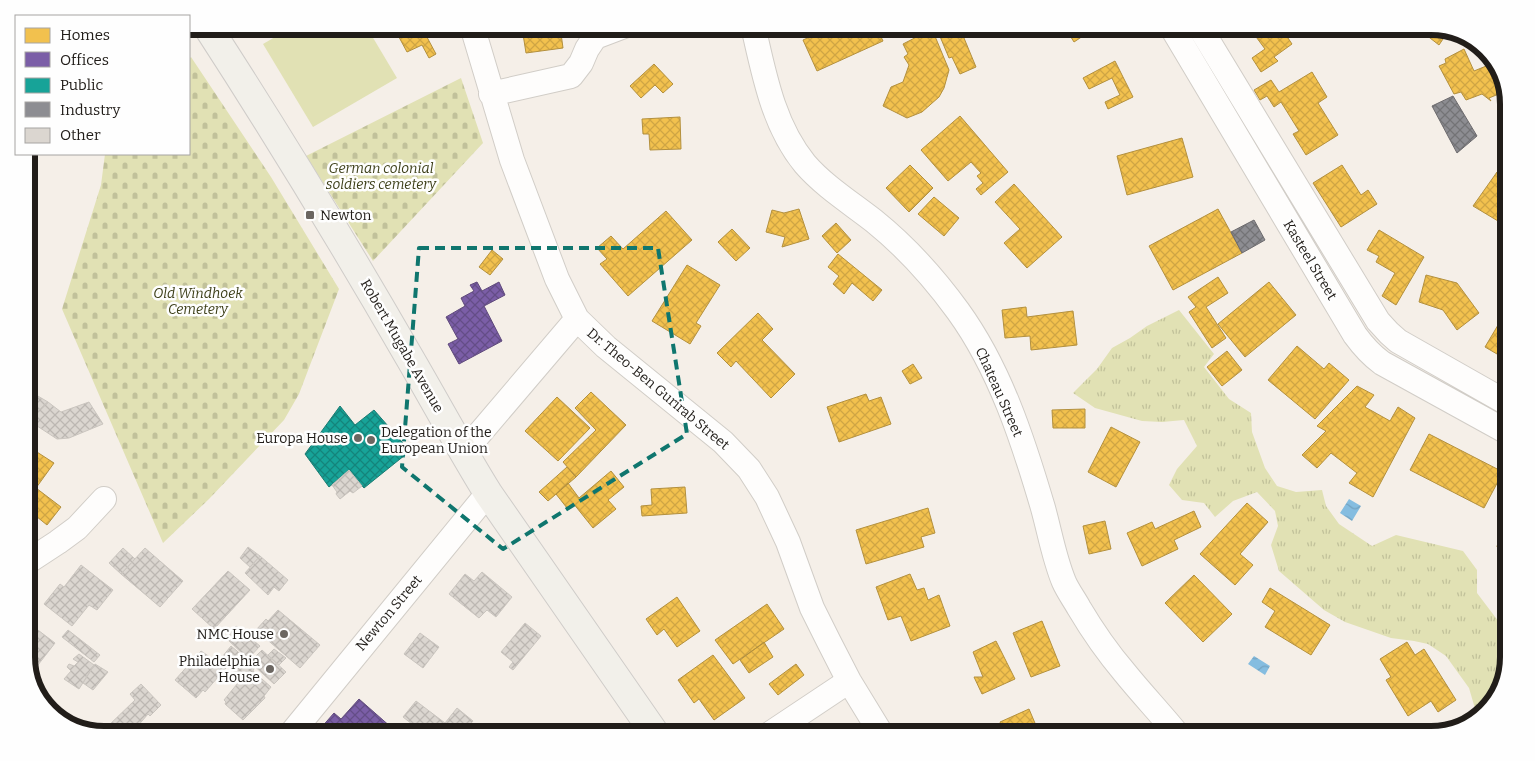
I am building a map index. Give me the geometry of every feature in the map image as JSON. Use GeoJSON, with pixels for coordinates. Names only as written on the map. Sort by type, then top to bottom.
{"type":"FeatureCollection","features":[{"type":"Feature","properties":{"kind":"main road","name":"Robert Mugabe Avenue"},"geometry":{"type":"LineString","coordinates":[[213,35],[320,206],[488,493],[650,726]]}},
{"type":"Feature","properties":{"kind":"street","name":"Dr. Theo-Ben Gurirab Street"},"geometry":{"type":"LineString","coordinates":[[475,35],[512,160],[557,278],[576,318],[606,347],[723,442],[748,469],[767,497],[788,542],[812,608],[849,681],[876,726]]}},
{"type":"Feature","properties":{"kind":"street"},"geometry":{"type":"LineString","coordinates":[[491,94],[571,76],[581,63],[595,37],[600,35]]}},
{"type":"Feature","properties":{"kind":"street","name":"Chateau Street"},"geometry":{"type":"LineString","coordinates":[[756,35],[767,88],[778,119],[805,163],[822,181],[876,222],[913,257],[958,311],[978,343],[993,370],[1016,426],[1047,521],[1056,562],[1065,584],[1090,625],[1118,664],[1170,726]]}},
{"type":"Feature","properties":{"kind":"street","name":"Kasteel Street"},"geometry":{"type":"LineString","coordinates":[[1176,35],[1363,346],[1382,363],[1500,428]]}},
{"type":"Feature","properties":{"kind":"street","name":"Kasteel Street"},"geometry":{"type":"LineString","coordinates":[[1204,35],[1378,321],[1398,341],[1500,399]]}},
{"type":"Feature","properties":{"kind":"street"},"geometry":{"type":"LineString","coordinates":[[463,453],[576,318]]}},
{"type":"Feature","properties":{"kind":"street","name":"Newton Street"},"geometry":{"type":"LineString","coordinates":[[297,726],[488,493]]}},
{"type":"Feature","properties":{"kind":"street"},"geometry":{"type":"LineString","coordinates":[[35,557],[72,531],[104,499]]}},
{"type":"Feature","properties":{"kind":"street"},"geometry":{"type":"LineString","coordinates":[[782,726],[849,681]]}},
{"type":"Feature","properties":{"kind":"highlighted area"},"geometry":{"type":"Polygon","coordinates":[[[419,248],[658,248],[687,434],[503,549],[402,467],[419,248]]]}},
{"type":"Feature","properties":{"kind":"green space"},"geometry":{"type":"Polygon","coordinates":[[[278,35],[371,35],[397,78],[313,127],[263,44],[278,35]]]}},
{"type":"Feature","properties":{"kind":"green space","name":"Old Windhoek Cemetery"},"geometry":{"type":"Polygon","coordinates":[[[190,58],[271,177],[339,289],[299,394],[284,420],[209,499],[163,543],[62,309],[101,185],[105,155],[190,155],[190,58]]]}},
{"type":"Feature","properties":{"kind":"green space","name":"German colonial soldiers cemetery"},"geometry":{"type":"Polygon","coordinates":[[[461,78],[483,143],[373,261],[306,156],[461,78]]]}},
{"type":"Feature","properties":{"kind":"green space"},"geometry":{"type":"Polygon","coordinates":[[[1179,310],[1214,354],[1204,367],[1229,399],[1251,413],[1252,432],[1265,468],[1277,486],[1296,492],[1322,490],[1326,506],[1339,524],[1372,546],[1396,535],[1463,551],[1477,570],[1477,593],[1500,623],[1498,675],[1488,695],[1476,709],[1469,688],[1446,656],[1428,644],[1391,638],[1345,622],[1324,610],[1279,571],[1271,545],[1278,526],[1275,511],[1257,492],[1233,501],[1215,517],[1204,503],[1182,500],[1169,485],[1177,469],[1197,446],[1184,420],[1142,421],[1095,408],[1073,393],[1097,369],[1112,348],[1147,326],[1179,310]]]}},
{"type":"Feature","properties":{"kind":"water"},"geometry":{"type":"Polygon","coordinates":[[[1349,499],[1361,506],[1352,521],[1340,513],[1349,499]]]}},
{"type":"Feature","properties":{"kind":"water"},"geometry":{"type":"Polygon","coordinates":[[[1254,656],[1270,666],[1265,675],[1248,664],[1254,656]]]}},
{"type":"Feature","properties":{"kind":"building: Homes"},"geometry":{"type":"Polygon","coordinates":[[[398,35],[426,35],[436,54],[429,58],[422,45],[407,52],[398,35]]]}},
{"type":"Feature","properties":{"kind":"building: Homes"},"geometry":{"type":"Polygon","coordinates":[[[523,35],[561,35],[563,48],[526,53],[523,35]]]}},
{"type":"Feature","properties":{"kind":"building: Homes"},"geometry":{"type":"Polygon","coordinates":[[[814,35],[880,35],[883,41],[817,71],[803,40],[814,35]]]}},
{"type":"Feature","properties":{"kind":"building: Homes"},"geometry":{"type":"Polygon","coordinates":[[[920,35],[934,35],[949,70],[944,88],[939,97],[922,112],[907,118],[883,106],[891,87],[903,82],[909,65],[904,57],[908,54],[903,44],[920,35]]]}},
{"type":"Feature","properties":{"kind":"building: Homes"},"geometry":{"type":"Polygon","coordinates":[[[939,35],[963,35],[976,67],[960,74],[952,57],[949,58],[939,35]]]}},
{"type":"Feature","properties":{"kind":"building: Homes"},"geometry":{"type":"Polygon","coordinates":[[[1070,35],[1084,35],[1074,42],[1070,35]]]}},
{"type":"Feature","properties":{"kind":"building: Homes"},"geometry":{"type":"Polygon","coordinates":[[[1255,35],[1286,35],[1292,44],[1274,57],[1278,61],[1261,72],[1252,58],[1265,49],[1255,35]]]}},
{"type":"Feature","properties":{"kind":"building: Homes"},"geometry":{"type":"Polygon","coordinates":[[[1426,35],[1445,37],[1439,45],[1426,35]]]}},
{"type":"Feature","properties":{"kind":"building: Homes"},"geometry":{"type":"Polygon","coordinates":[[[1464,49],[1474,71],[1488,65],[1493,74],[1499,94],[1489,98],[1491,101],[1482,94],[1466,100],[1461,92],[1454,94],[1439,66],[1446,63],[1445,59],[1464,49]]]}},
{"type":"Feature","properties":{"kind":"building: Homes"},"geometry":{"type":"Polygon","coordinates":[[[1115,61],[1133,97],[1108,109],[1105,102],[1120,95],[1112,78],[1089,89],[1083,78],[1115,61]]]}},
{"type":"Feature","properties":{"kind":"building: Homes"},"geometry":{"type":"Polygon","coordinates":[[[654,64],[673,84],[663,93],[655,85],[641,98],[630,86],[654,64]]]}},
{"type":"Feature","properties":{"kind":"building: Homes"},"geometry":{"type":"Polygon","coordinates":[[[1312,72],[1327,97],[1318,103],[1338,135],[1306,155],[1293,134],[1299,131],[1281,102],[1274,107],[1267,96],[1260,100],[1254,90],[1271,80],[1279,92],[1312,72]]]}},
{"type":"Feature","properties":{"kind":"building: Homes"},"geometry":{"type":"Polygon","coordinates":[[[960,116],[1008,172],[981,195],[976,189],[983,183],[977,176],[981,173],[971,162],[948,181],[921,150],[960,116]]]}},
{"type":"Feature","properties":{"kind":"building: Homes"},"geometry":{"type":"Polygon","coordinates":[[[680,117],[681,149],[650,150],[649,134],[643,134],[642,119],[680,117]]]}},
{"type":"Feature","properties":{"kind":"building: Homes"},"geometry":{"type":"Polygon","coordinates":[[[1182,138],[1193,177],[1127,195],[1117,156],[1182,138]]]}},
{"type":"Feature","properties":{"kind":"building: Homes"},"geometry":{"type":"Polygon","coordinates":[[[910,165],[933,188],[909,212],[886,188],[910,165]]]}},
{"type":"Feature","properties":{"kind":"building: Homes"},"geometry":{"type":"Polygon","coordinates":[[[1342,165],[1361,195],[1368,190],[1377,204],[1341,227],[1313,183],[1342,165]]]}},
{"type":"Feature","properties":{"kind":"building: Homes"},"geometry":{"type":"Polygon","coordinates":[[[1497,172],[1500,173],[1500,222],[1473,206],[1497,172]]]}},
{"type":"Feature","properties":{"kind":"building: Homes"},"geometry":{"type":"Polygon","coordinates":[[[1014,184],[1062,237],[1027,268],[1004,243],[1020,229],[995,202],[1014,184]]]}},
{"type":"Feature","properties":{"kind":"building: Homes"},"geometry":{"type":"Polygon","coordinates":[[[934,197],[959,218],[944,236],[918,214],[934,197]]]}},
{"type":"Feature","properties":{"kind":"building: Homes"},"geometry":{"type":"Polygon","coordinates":[[[799,209],[809,239],[782,247],[785,237],[766,232],[772,210],[784,213],[799,209]]]}},
{"type":"Feature","properties":{"kind":"building: Homes"},"geometry":{"type":"Polygon","coordinates":[[[1218,209],[1242,253],[1173,290],[1149,246],[1218,209]]]}},
{"type":"Feature","properties":{"kind":"building: Homes"},"geometry":{"type":"Polygon","coordinates":[[[666,211],[692,240],[628,296],[600,264],[607,259],[597,248],[611,236],[623,249],[666,211]]]}},
{"type":"Feature","properties":{"kind":"building: Homes"},"geometry":{"type":"Polygon","coordinates":[[[836,223],[851,240],[837,253],[822,236],[836,223]]]}},
{"type":"Feature","properties":{"kind":"building: Homes"},"geometry":{"type":"Polygon","coordinates":[[[732,229],[750,248],[736,261],[718,242],[732,229]]]}},
{"type":"Feature","properties":{"kind":"building: Homes"},"geometry":{"type":"Polygon","coordinates":[[[1379,230],[1424,257],[1396,305],[1382,296],[1395,273],[1376,262],[1379,256],[1367,250],[1379,230]]]}},
{"type":"Feature","properties":{"kind":"building: Homes"},"geometry":{"type":"Polygon","coordinates":[[[492,250],[503,259],[490,275],[479,267],[492,250]]]}},
{"type":"Feature","properties":{"kind":"building: Homes"},"geometry":{"type":"Polygon","coordinates":[[[838,254],[882,290],[873,301],[852,283],[844,294],[833,284],[839,276],[828,267],[838,254]]]}},
{"type":"Feature","properties":{"kind":"building: Homes"},"geometry":{"type":"Polygon","coordinates":[[[687,265],[720,285],[696,323],[701,326],[690,344],[652,321],[687,265]]]}},
{"type":"Feature","properties":{"kind":"building: Homes"},"geometry":{"type":"Polygon","coordinates":[[[1426,275],[1457,283],[1479,313],[1457,330],[1443,310],[1419,302],[1426,275]]]}},
{"type":"Feature","properties":{"kind":"building: Homes"},"geometry":{"type":"Polygon","coordinates":[[[1218,277],[1228,293],[1206,307],[1226,338],[1212,348],[1189,312],[1196,307],[1188,297],[1218,277]]]}},
{"type":"Feature","properties":{"kind":"building: Homes"},"geometry":{"type":"Polygon","coordinates":[[[1269,282],[1296,315],[1245,357],[1218,324],[1269,282]]]}},
{"type":"Feature","properties":{"kind":"building: Homes"},"geometry":{"type":"Polygon","coordinates":[[[1026,307],[1027,317],[1073,311],[1077,345],[1031,350],[1030,336],[1005,338],[1002,310],[1026,307]]]}},
{"type":"Feature","properties":{"kind":"building: Homes"},"geometry":{"type":"Polygon","coordinates":[[[758,313],[773,329],[762,340],[795,374],[771,398],[736,361],[731,367],[717,353],[758,313]]]}},
{"type":"Feature","properties":{"kind":"building: Homes"},"geometry":{"type":"Polygon","coordinates":[[[1500,322],[1500,356],[1485,347],[1500,322]]]}},
{"type":"Feature","properties":{"kind":"building: Homes"},"geometry":{"type":"Polygon","coordinates":[[[1297,346],[1324,369],[1329,363],[1349,380],[1315,419],[1268,380],[1297,346]]]}},
{"type":"Feature","properties":{"kind":"building: Homes"},"geometry":{"type":"Polygon","coordinates":[[[1227,351],[1242,370],[1222,386],[1207,367],[1227,351]]]}},
{"type":"Feature","properties":{"kind":"building: Homes"},"geometry":{"type":"Polygon","coordinates":[[[913,364],[922,378],[910,384],[902,371],[913,364]]]}},
{"type":"Feature","properties":{"kind":"building: Homes"},"geometry":{"type":"Polygon","coordinates":[[[1357,386],[1374,395],[1365,407],[1390,421],[1398,407],[1415,418],[1373,497],[1349,483],[1357,473],[1331,453],[1317,468],[1302,455],[1326,431],[1317,426],[1357,386]]]}},
{"type":"Feature","properties":{"kind":"building: Homes"},"geometry":{"type":"Polygon","coordinates":[[[591,392],[626,425],[576,477],[563,462],[596,430],[575,408],[591,392]]]}},
{"type":"Feature","properties":{"kind":"building: Homes"},"geometry":{"type":"Polygon","coordinates":[[[866,394],[869,401],[881,397],[891,424],[839,442],[827,407],[866,394]]]}},
{"type":"Feature","properties":{"kind":"building: Homes"},"geometry":{"type":"Polygon","coordinates":[[[557,397],[590,428],[558,461],[525,431],[557,397]]]}},
{"type":"Feature","properties":{"kind":"building: Homes"},"geometry":{"type":"Polygon","coordinates":[[[1085,409],[1085,428],[1053,428],[1052,410],[1085,409]]]}},
{"type":"Feature","properties":{"kind":"building: Homes"},"geometry":{"type":"Polygon","coordinates":[[[1111,427],[1140,442],[1116,487],[1088,472],[1111,427]]]}},
{"type":"Feature","properties":{"kind":"building: Homes"},"geometry":{"type":"Polygon","coordinates":[[[1429,434],[1500,470],[1500,478],[1484,508],[1410,470],[1429,434]]]}},
{"type":"Feature","properties":{"kind":"building: Homes"},"geometry":{"type":"Polygon","coordinates":[[[35,451],[54,463],[36,488],[61,507],[47,525],[35,515],[35,451]]]}},
{"type":"Feature","properties":{"kind":"building: Homes"},"geometry":{"type":"Polygon","coordinates":[[[567,467],[576,477],[548,501],[539,492],[567,467]]]}},
{"type":"Feature","properties":{"kind":"building: Homes"},"geometry":{"type":"Polygon","coordinates":[[[611,471],[624,487],[608,500],[616,509],[593,528],[573,503],[567,508],[556,494],[568,483],[579,498],[611,471]]]}},
{"type":"Feature","properties":{"kind":"building: Homes"},"geometry":{"type":"Polygon","coordinates":[[[685,487],[687,513],[642,516],[641,506],[652,505],[651,489],[685,487]]]}},
{"type":"Feature","properties":{"kind":"building: Homes"},"geometry":{"type":"Polygon","coordinates":[[[1247,503],[1268,522],[1240,554],[1253,565],[1235,585],[1200,554],[1247,503]]]}},
{"type":"Feature","properties":{"kind":"building: Homes"},"geometry":{"type":"Polygon","coordinates":[[[928,508],[935,533],[921,537],[924,547],[866,564],[856,530],[928,508]]]}},
{"type":"Feature","properties":{"kind":"building: Homes"},"geometry":{"type":"Polygon","coordinates":[[[1194,511],[1201,527],[1174,540],[1178,549],[1142,566],[1127,533],[1152,522],[1155,529],[1194,511]]]}},
{"type":"Feature","properties":{"kind":"building: Homes"},"geometry":{"type":"Polygon","coordinates":[[[1105,521],[1111,549],[1089,554],[1083,526],[1105,521]]]}},
{"type":"Feature","properties":{"kind":"building: Homes"},"geometry":{"type":"Polygon","coordinates":[[[1500,532],[1500,548],[1497,547],[1500,532]]]}},
{"type":"Feature","properties":{"kind":"building: Homes"},"geometry":{"type":"Polygon","coordinates":[[[910,574],[917,590],[924,588],[928,600],[939,595],[950,626],[911,641],[901,616],[888,620],[876,587],[910,574]]]}},
{"type":"Feature","properties":{"kind":"building: Homes"},"geometry":{"type":"Polygon","coordinates":[[[1194,575],[1232,614],[1203,642],[1165,603],[1194,575]]]}},
{"type":"Feature","properties":{"kind":"building: Homes"},"geometry":{"type":"Polygon","coordinates":[[[1270,588],[1330,625],[1311,655],[1265,627],[1275,611],[1262,602],[1270,588]]]}},
{"type":"Feature","properties":{"kind":"building: Homes"},"geometry":{"type":"Polygon","coordinates":[[[677,597],[700,631],[677,647],[664,629],[657,635],[646,619],[677,597]]]}},
{"type":"Feature","properties":{"kind":"building: Homes"},"geometry":{"type":"Polygon","coordinates":[[[767,604],[784,629],[733,664],[715,640],[767,604]]]}},
{"type":"Feature","properties":{"kind":"building: Homes"},"geometry":{"type":"Polygon","coordinates":[[[1042,621],[1060,666],[1031,677],[1013,633],[1042,621]]]}},
{"type":"Feature","properties":{"kind":"building: Homes"},"geometry":{"type":"Polygon","coordinates":[[[996,641],[1015,679],[982,694],[974,677],[983,677],[973,652],[996,641]]]}},
{"type":"Feature","properties":{"kind":"building: Homes"},"geometry":{"type":"Polygon","coordinates":[[[764,642],[773,657],[749,673],[740,660],[764,642]]]}},
{"type":"Feature","properties":{"kind":"building: Homes"},"geometry":{"type":"Polygon","coordinates":[[[1407,642],[1415,655],[1424,649],[1456,700],[1438,712],[1431,701],[1408,716],[1386,680],[1391,677],[1380,659],[1407,642]]]}},
{"type":"Feature","properties":{"kind":"building: Homes"},"geometry":{"type":"Polygon","coordinates":[[[713,655],[745,698],[714,720],[699,699],[694,703],[678,680],[713,655]]]}},
{"type":"Feature","properties":{"kind":"building: Homes"},"geometry":{"type":"Polygon","coordinates":[[[796,664],[804,675],[778,695],[769,684],[796,664]]]}},
{"type":"Feature","properties":{"kind":"building: Homes"},"geometry":{"type":"Polygon","coordinates":[[[1029,709],[1036,726],[1002,726],[1000,722],[1029,709]]]}},
{"type":"Feature","properties":{"kind":"building: Offices"},"geometry":{"type":"Polygon","coordinates":[[[477,282],[482,291],[499,282],[505,295],[484,306],[502,341],[459,364],[448,344],[458,339],[446,317],[465,306],[461,298],[474,291],[470,285],[477,282]]]}},
{"type":"Feature","properties":{"kind":"building: Offices"},"geometry":{"type":"Polygon","coordinates":[[[359,699],[390,726],[323,726],[334,713],[341,719],[359,699]]]}},
{"type":"Feature","properties":{"kind":"building: Public","name":"Europa House"},"geometry":{"type":"Polygon","coordinates":[[[340,406],[355,425],[374,410],[410,451],[364,488],[349,470],[329,487],[305,454],[340,406]]]}},
{"type":"Feature","properties":{"kind":"building: Industry"},"geometry":{"type":"Polygon","coordinates":[[[1453,96],[1477,136],[1457,153],[1432,106],[1453,96]]]}},
{"type":"Feature","properties":{"kind":"building: Industry"},"geometry":{"type":"Polygon","coordinates":[[[1254,220],[1265,240],[1242,253],[1231,232],[1254,220]]]}},
{"type":"Feature","properties":{"kind":"building: Other"},"geometry":{"type":"Polygon","coordinates":[[[35,394],[48,402],[35,414],[35,394]]]}},
{"type":"Feature","properties":{"kind":"building: Other"},"geometry":{"type":"Polygon","coordinates":[[[48,402],[61,412],[89,402],[103,424],[69,438],[57,439],[35,425],[35,414],[48,402]]]}},
{"type":"Feature","properties":{"kind":"building: Other"},"geometry":{"type":"Polygon","coordinates":[[[349,470],[362,486],[353,493],[350,491],[340,499],[332,485],[349,470]]]}},
{"type":"Feature","properties":{"kind":"building: Other"},"geometry":{"type":"Polygon","coordinates":[[[248,547],[260,556],[250,567],[240,558],[248,547]]]}},
{"type":"Feature","properties":{"kind":"building: Other"},"geometry":{"type":"Polygon","coordinates":[[[123,548],[135,559],[121,574],[109,563],[123,548]]]}},
{"type":"Feature","properties":{"kind":"building: Other"},"geometry":{"type":"Polygon","coordinates":[[[145,548],[183,581],[160,607],[121,574],[145,548]]]}},
{"type":"Feature","properties":{"kind":"building: Other"},"geometry":{"type":"Polygon","coordinates":[[[260,556],[288,580],[279,591],[274,587],[268,595],[245,573],[260,556]]]}},
{"type":"Feature","properties":{"kind":"building: Other"},"geometry":{"type":"Polygon","coordinates":[[[81,565],[113,590],[97,610],[89,605],[72,626],[44,604],[60,584],[64,587],[81,565]]]}},
{"type":"Feature","properties":{"kind":"building: Other"},"geometry":{"type":"Polygon","coordinates":[[[228,571],[250,590],[214,629],[192,609],[228,571]]]}},
{"type":"Feature","properties":{"kind":"building: Other"},"geometry":{"type":"Polygon","coordinates":[[[482,572],[512,597],[496,617],[487,610],[479,618],[449,594],[465,574],[474,581],[482,572]]]}},
{"type":"Feature","properties":{"kind":"building: Other","name":"NMC House"},"geometry":{"type":"Polygon","coordinates":[[[278,610],[320,645],[300,668],[256,630],[278,610]]]}},
{"type":"Feature","properties":{"kind":"building: Other"},"geometry":{"type":"Polygon","coordinates":[[[525,623],[541,636],[513,670],[509,667],[513,662],[501,652],[525,623]]]}},
{"type":"Feature","properties":{"kind":"building: Other"},"geometry":{"type":"Polygon","coordinates":[[[236,626],[260,646],[248,659],[225,637],[236,626]]]}},
{"type":"Feature","properties":{"kind":"building: Other"},"geometry":{"type":"Polygon","coordinates":[[[35,628],[55,643],[36,668],[35,628]]]}},
{"type":"Feature","properties":{"kind":"building: Other"},"geometry":{"type":"Polygon","coordinates":[[[68,630],[100,655],[94,662],[62,637],[68,630]]]}},
{"type":"Feature","properties":{"kind":"building: Other"},"geometry":{"type":"Polygon","coordinates":[[[420,633],[439,647],[423,668],[404,654],[420,633]]]}},
{"type":"Feature","properties":{"kind":"building: Other"},"geometry":{"type":"Polygon","coordinates":[[[231,646],[255,666],[253,671],[243,680],[228,666],[226,668],[218,662],[231,646]]]}},
{"type":"Feature","properties":{"kind":"building: Other"},"geometry":{"type":"Polygon","coordinates":[[[274,649],[286,658],[279,665],[268,655],[274,649]]]}},
{"type":"Feature","properties":{"kind":"building: Other","name":"Philadelphia House"},"geometry":{"type":"Polygon","coordinates":[[[262,650],[286,672],[274,684],[250,662],[262,650]]]}},
{"type":"Feature","properties":{"kind":"building: Other"},"geometry":{"type":"Polygon","coordinates":[[[201,651],[226,668],[205,692],[203,690],[196,698],[175,680],[201,651]]]}},
{"type":"Feature","properties":{"kind":"building: Other"},"geometry":{"type":"Polygon","coordinates":[[[79,654],[94,665],[79,689],[64,679],[71,671],[67,667],[69,664],[74,666],[78,662],[73,659],[79,654]]]}},
{"type":"Feature","properties":{"kind":"building: Other"},"geometry":{"type":"Polygon","coordinates":[[[95,664],[108,672],[93,690],[83,683],[95,664]]]}},
{"type":"Feature","properties":{"kind":"building: Other","name":"NMC House"},"geometry":{"type":"Polygon","coordinates":[[[253,671],[271,687],[264,696],[265,698],[243,720],[225,704],[224,700],[242,678],[243,680],[253,671]]]}},
{"type":"Feature","properties":{"kind":"building: Other"},"geometry":{"type":"Polygon","coordinates":[[[141,684],[161,705],[150,716],[148,714],[138,726],[108,726],[135,700],[130,694],[141,684]]]}},
{"type":"Feature","properties":{"kind":"building: Other"},"geometry":{"type":"Polygon","coordinates":[[[416,701],[445,723],[457,708],[473,721],[469,726],[414,726],[403,717],[416,701]]]}},
{"type":"Feature","properties":{"kind":"place","name":"Newton"},"geometry":{"type":"Point","coordinates":[310,215]}},
{"type":"Feature","properties":{"kind":"place","name":"Europa House"},"geometry":{"type":"Point","coordinates":[358,438]}},
{"type":"Feature","properties":{"kind":"place","name":"Delegation of the European Union"},"geometry":{"type":"Point","coordinates":[371,440]}},
{"type":"Feature","properties":{"kind":"place","name":"NMC House"},"geometry":{"type":"Point","coordinates":[284,634]}},
{"type":"Feature","properties":{"kind":"place","name":"Philadelphia House"},"geometry":{"type":"Point","coordinates":[270,669]}}]}
